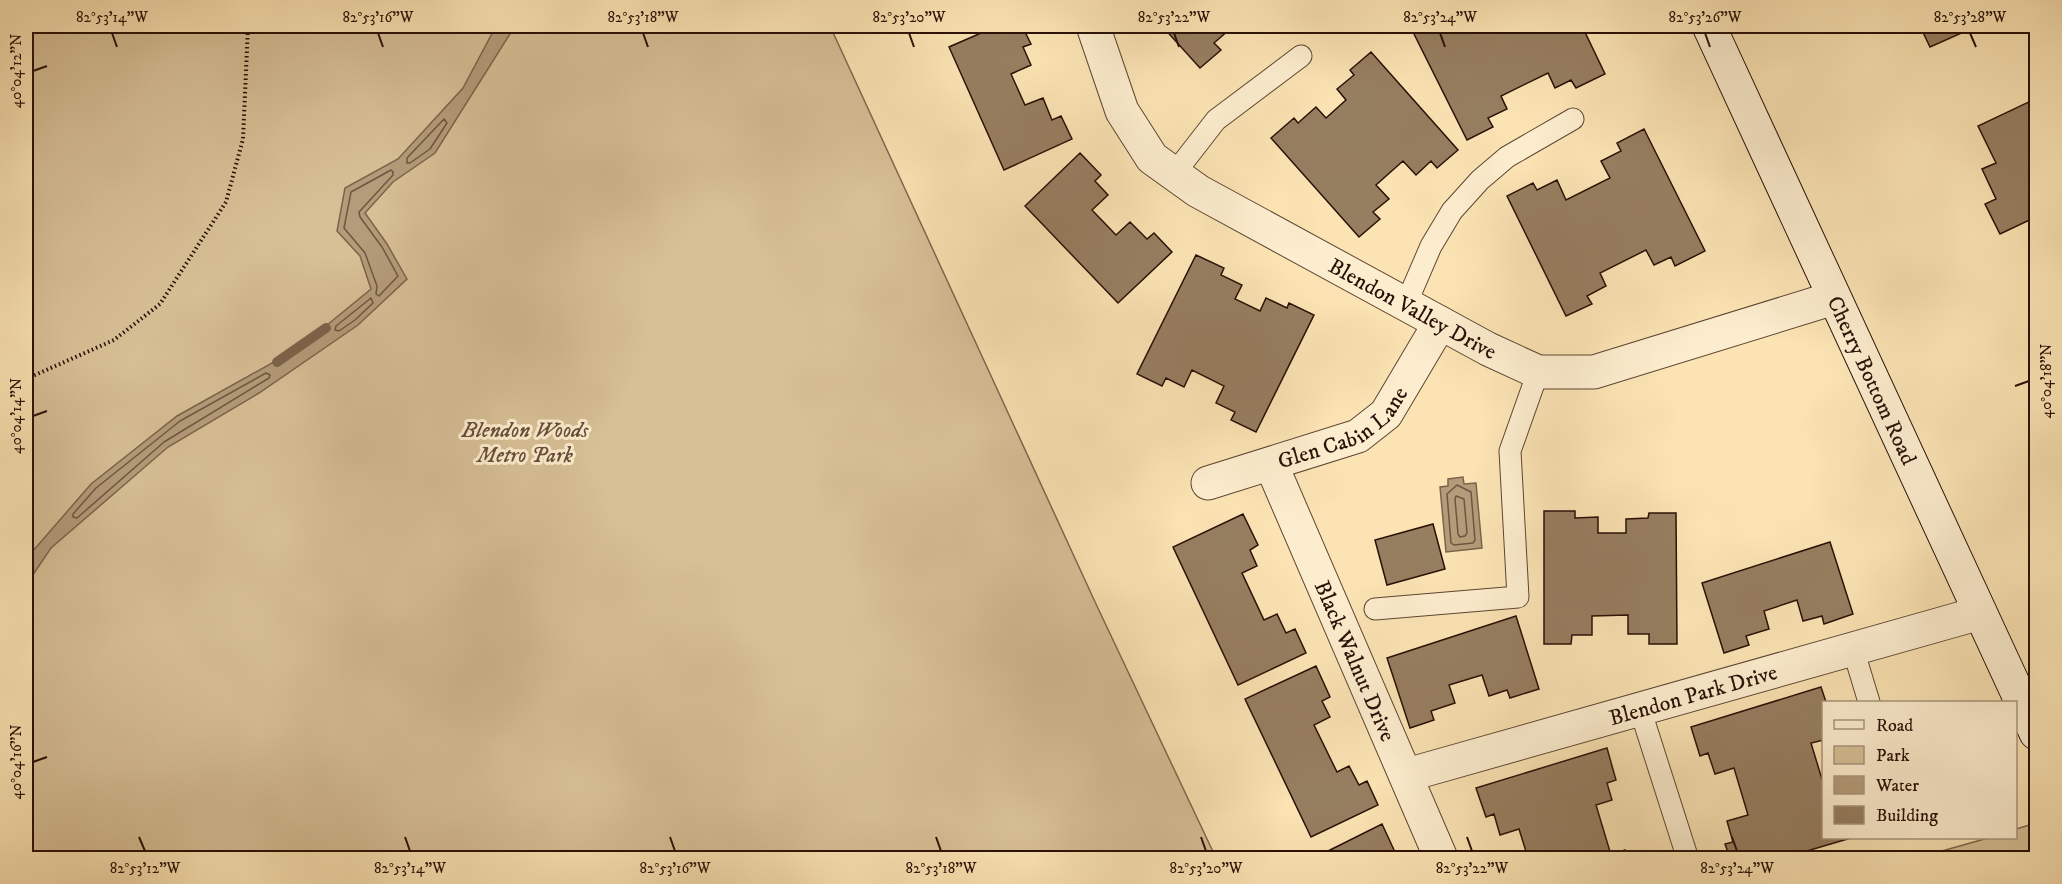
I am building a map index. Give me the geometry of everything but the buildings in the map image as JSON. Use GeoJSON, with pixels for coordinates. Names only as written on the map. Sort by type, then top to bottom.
{"type":"FeatureCollection","features":[{"type":"Feature","properties":{"kind":"street","name":"Blendon Valley Drive"},"geometry":{"type":"LineString","coordinates":[[1093,26],[1122,111],[1152,158],[1198,191],[1488,349],[1539,372],[1594,372],[1834,298]]}},
{"type":"Feature","properties":{"kind":"street","name":"Cherry Bottom Road"},"geometry":{"type":"LineString","coordinates":[[1709,26],[2037,733]]}},
{"type":"Feature","properties":{"kind":"street","name":"Glen Cabin Lane"},"geometry":{"type":"LineString","coordinates":[[1208,483],[1358,436],[1386,414],[1440,323]]}},
{"type":"Feature","properties":{"kind":"street","name":"Black Walnut Drive"},"geometry":{"type":"LineString","coordinates":[[1272,464],[1441,858]]}},
{"type":"Feature","properties":{"kind":"street","name":"Blendon Park Drive"},"geometry":{"type":"LineString","coordinates":[[1407,775],[1980,613]]}},
{"type":"Feature","properties":{"kind":"lane"},"geometry":{"type":"LineString","coordinates":[[1174,174],[1216,120],[1301,56]]}},
{"type":"Feature","properties":{"kind":"lane"},"geometry":{"type":"LineString","coordinates":[[1406,304],[1431,246],[1459,203],[1480,180],[1508,157],[1573,118]]}},
{"type":"Feature","properties":{"kind":"lane"},"geometry":{"type":"LineString","coordinates":[[1375,609],[1518,597],[1510,451],[1539,372]]}},
{"type":"Feature","properties":{"kind":"lane"},"geometry":{"type":"LineString","coordinates":[[1853,649],[1869,701]]}},
{"type":"Feature","properties":{"kind":"lane"},"geometry":{"type":"LineString","coordinates":[[1640,709],[1686,853]]}},
{"type":"Feature","properties":{"kind":"path"},"geometry":{"type":"LineString","coordinates":[[26,379],[114,340],[160,304],[226,202],[243,139],[248,26]]}},
{"type":"Feature","properties":{"kind":"green space","name":"Blendon Woods Metro Park"},"geometry":{"type":"Polygon","coordinates":[[[26,26],[830,26],[1096,604],[1216,858],[26,858],[26,26]]]}},
{"type":"Feature","properties":{"kind":"green space"},"geometry":{"type":"Polygon","coordinates":[[[2036,823],[2036,858],[1917,858],[1984,839],[2017,839],[2017,829],[2036,823]]]}},
{"type":"Feature","properties":{"kind":"water"},"geometry":{"type":"Polygon","coordinates":[[[496,26],[515,26],[435,153],[393,182],[365,213],[387,244],[407,279],[358,325],[259,393],[168,447],[51,548],[26,585],[26,559],[91,484],[177,416],[299,348],[371,289],[360,256],[337,231],[345,188],[398,159],[463,88],[496,26]]]}},
{"type":"Feature","properties":{"kind":"water"},"geometry":{"type":"Polygon","coordinates":[[[1463,477],[1464,484],[1476,483],[1482,548],[1446,552],[1440,487],[1448,486],[1448,479],[1463,477]]]}},
{"type":"Feature","properties":{"kind":"waterway"},"geometry":{"type":"LineString","coordinates":[[277,362],[326,328]]}}]}
